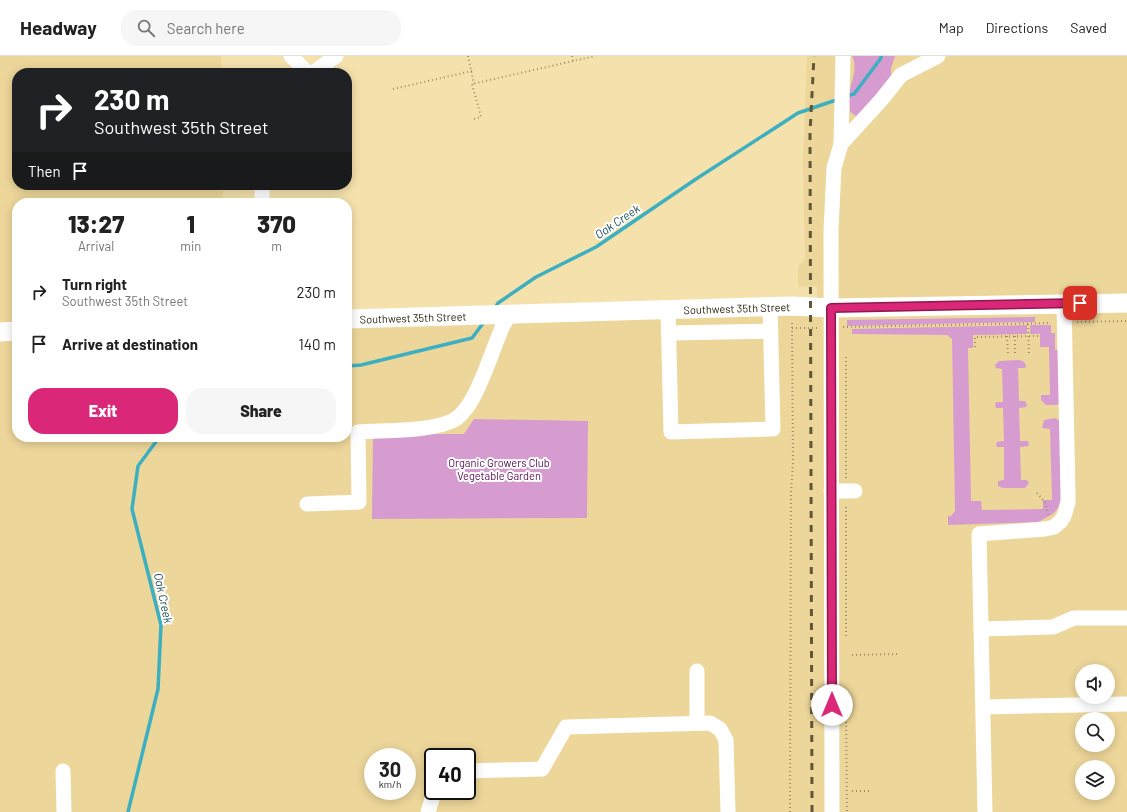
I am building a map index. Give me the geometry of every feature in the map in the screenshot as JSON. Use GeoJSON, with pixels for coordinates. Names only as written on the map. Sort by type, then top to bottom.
{"type":"FeatureCollection","features":[{"type":"Feature","properties":{"kind":"main road","name":"Southwest 35th Street"},"geometry":{"type":"LineString","coordinates":[[352,319],[770,306],[831,308],[1127,303]]}},
{"type":"Feature","properties":{"kind":"main road"},"geometry":{"type":"LineString","coordinates":[[0,332],[12,331]]}},
{"type":"Feature","properties":{"kind":"street"},"geometry":{"type":"LineString","coordinates":[[291,56],[303,68]]}},
{"type":"Feature","properties":{"kind":"street"},"geometry":{"type":"LineString","coordinates":[[320,68],[336,56]]}},
{"type":"Feature","properties":{"kind":"street"},"geometry":{"type":"LineString","coordinates":[[841,144],[882,99],[900,75],[938,56]]}},
{"type":"Feature","properties":{"kind":"street"},"geometry":{"type":"LineString","coordinates":[[832,812],[831,231],[834,168],[841,144],[843,60]]}},
{"type":"Feature","properties":{"kind":"street"},"geometry":{"type":"LineString","coordinates":[[985,812],[979,534],[1045,529],[1054,527],[1064,516],[1068,503],[1068,493],[1064,304]]}},
{"type":"Feature","properties":{"kind":"street"},"geometry":{"type":"LineString","coordinates":[[668,309],[671,432],[773,430],[770,306]]}},
{"type":"Feature","properties":{"kind":"street"},"geometry":{"type":"LineString","coordinates":[[307,504],[359,502],[358,432],[398,430],[435,425],[452,421],[460,416],[471,402],[478,387],[500,332],[504,314]]}},
{"type":"Feature","properties":{"kind":"street"},"geometry":{"type":"LineString","coordinates":[[668,333],[771,331]]}},
{"type":"Feature","properties":{"kind":"street"},"geometry":{"type":"LineString","coordinates":[[831,491],[855,491]]}},
{"type":"Feature","properties":{"kind":"street"},"geometry":{"type":"LineString","coordinates":[[981,629],[1053,627],[1074,618],[1127,618]]}},
{"type":"Feature","properties":{"kind":"street"},"geometry":{"type":"LineString","coordinates":[[697,671],[697,723]]}},
{"type":"Feature","properties":{"kind":"street"},"geometry":{"type":"LineString","coordinates":[[983,707],[1127,704]]}},
{"type":"Feature","properties":{"kind":"street"},"geometry":{"type":"LineString","coordinates":[[476,771],[542,768],[566,727],[710,723],[720,730],[726,740],[728,812]]}},
{"type":"Feature","properties":{"kind":"street"},"geometry":{"type":"LineString","coordinates":[[63,772],[64,812]]}},
{"type":"Feature","properties":{"kind":"street"},"geometry":{"type":"LineString","coordinates":[[428,812],[432,800]]}},
{"type":"Feature","properties":{"kind":"path"},"geometry":{"type":"LineString","coordinates":[[468,56],[474,84],[472,84],[481,117],[474,119]]}},
{"type":"Feature","properties":{"kind":"path"},"geometry":{"type":"LineString","coordinates":[[572,56],[573,61]]}},
{"type":"Feature","properties":{"kind":"path"},"geometry":{"type":"LineString","coordinates":[[474,84],[595,56]]}},
{"type":"Feature","properties":{"kind":"path"},"geometry":{"type":"LineString","coordinates":[[393,89],[472,71]]}},
{"type":"Feature","properties":{"kind":"path"},"geometry":{"type":"LineString","coordinates":[[790,812],[791,492],[793,463],[792,306]]}},
{"type":"Feature","properties":{"kind":"path"},"geometry":{"type":"LineString","coordinates":[[792,328],[1127,321]]}},
{"type":"Feature","properties":{"kind":"path"},"geometry":{"type":"LineString","coordinates":[[1028,324],[1029,355]]}},
{"type":"Feature","properties":{"kind":"path"},"geometry":{"type":"LineString","coordinates":[[1007,336],[1008,355]]}},
{"type":"Feature","properties":{"kind":"path"},"geometry":{"type":"LineString","coordinates":[[1015,336],[1015,355]]}},
{"type":"Feature","properties":{"kind":"path"},"geometry":{"type":"LineString","coordinates":[[975,347],[975,337],[1039,336]]}},
{"type":"Feature","properties":{"kind":"path"},"geometry":{"type":"LineString","coordinates":[[1037,493],[1045,502],[1046,511],[1054,527]]}},
{"type":"Feature","properties":{"kind":"path"},"geometry":{"type":"LineString","coordinates":[[852,655],[898,654]]}},
{"type":"Feature","properties":{"kind":"path"},"geometry":{"type":"LineString","coordinates":[[852,791],[870,791]]}},
{"type":"Feature","properties":{"kind":"shaded area"},"geometry":{"type":"Polygon","coordinates":[[[0,56],[221,56],[222,68],[12,68],[12,190],[223,190],[223,198],[12,198],[12,442],[352,442],[352,326],[817,313],[817,286],[798,287],[798,266],[805,259],[803,162],[807,56],[1127,56],[1127,812],[0,812],[0,56]]]}},
{"type":"Feature","properties":{"kind":"green space"},"geometry":{"type":"Polygon","coordinates":[[[852,56],[895,56],[891,69],[891,84],[871,111],[856,116],[850,112],[849,100],[855,66],[852,56]]]}},
{"type":"Feature","properties":{"kind":"green space"},"geometry":{"type":"Polygon","coordinates":[[[1035,317],[1035,322],[847,326],[847,320],[1035,317]]]}},
{"type":"Feature","properties":{"kind":"green space"},"geometry":{"type":"Polygon","coordinates":[[[1027,325],[1027,334],[973,335],[973,348],[968,348],[971,501],[981,501],[982,510],[1043,509],[1043,500],[1052,500],[1050,429],[1042,428],[1044,420],[1055,418],[1060,421],[1061,498],[1058,508],[1053,514],[1038,522],[948,525],[948,516],[951,516],[955,511],[952,339],[947,335],[852,334],[852,329],[1027,325]]]}},
{"type":"Feature","properties":{"kind":"green space"},"geometry":{"type":"Polygon","coordinates":[[[1030,325],[1051,325],[1051,333],[1055,333],[1055,350],[1059,350],[1059,403],[1057,405],[1046,405],[1041,400],[1041,395],[1050,395],[1049,347],[1040,347],[1040,334],[1030,334],[1030,325]]]}},
{"type":"Feature","properties":{"kind":"green space"},"geometry":{"type":"Polygon","coordinates":[[[1020,360],[1026,365],[1025,368],[1018,368],[1019,401],[1025,401],[1027,405],[1026,407],[1019,408],[1020,441],[1028,441],[1029,446],[1020,447],[1021,480],[1027,480],[1029,483],[1025,488],[1003,488],[998,486],[998,481],[1004,480],[1004,447],[997,447],[996,445],[997,442],[1004,441],[1003,408],[996,408],[995,405],[996,402],[1003,402],[1002,369],[996,368],[995,365],[999,361],[1020,360]]]}},
{"type":"Feature","properties":{"kind":"green space","name":"Organic Growers Club Vegetable Garden"},"geometry":{"type":"Polygon","coordinates":[[[474,419],[588,421],[587,518],[372,519],[373,434],[464,434],[474,419]]]}},
{"type":"Feature","properties":{"kind":"waterway","name":"Oak Creek"},"geometry":{"type":"LineString","coordinates":[[846,96],[854,94],[881,56]]}},
{"type":"Feature","properties":{"kind":"waterway","name":"Oak Creek"},"geometry":{"type":"LineString","coordinates":[[495,308],[498,303],[536,277],[596,247],[696,179],[798,113],[839,99]]}},
{"type":"Feature","properties":{"kind":"waterway","name":"Oak Creek"},"geometry":{"type":"LineString","coordinates":[[352,366],[361,365],[472,338],[484,322]]}},
{"type":"Feature","properties":{"kind":"waterway","name":"Oak Creek"},"geometry":{"type":"LineString","coordinates":[[128,812],[158,689],[161,625],[132,509],[138,466],[156,442]]}},
{"type":"Feature","properties":{"kind":"railway"},"geometry":{"type":"LineString","coordinates":[[812,812],[810,133],[814,56]]}},
{"type":"Feature","properties":{"kind":"route"},"geometry":{"type":"LineString","coordinates":[[832,705],[831,308],[1080,303]]}}]}
